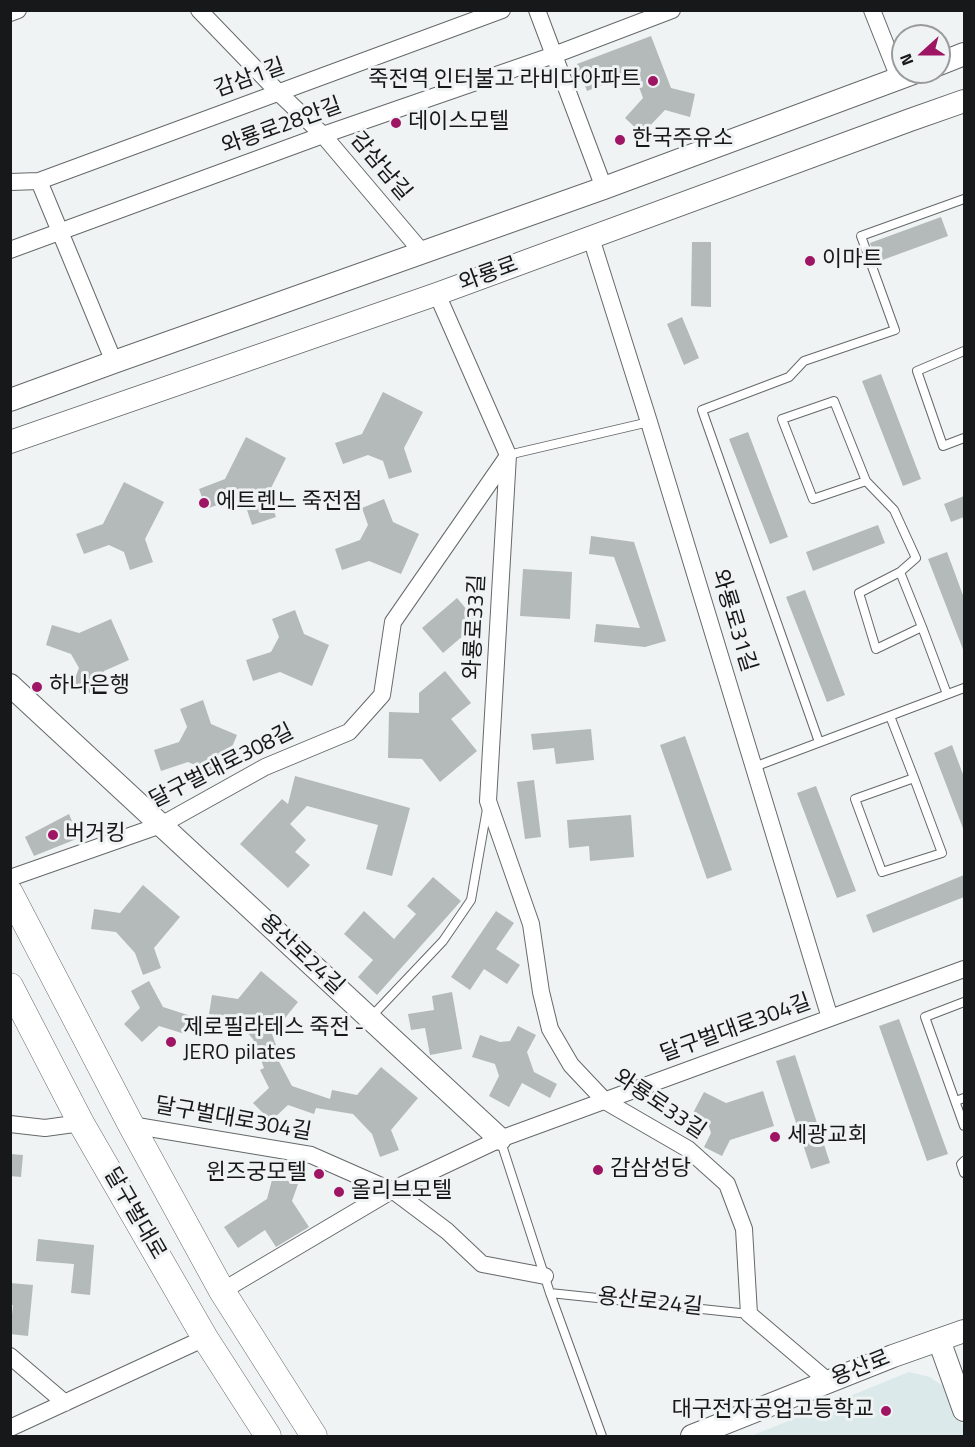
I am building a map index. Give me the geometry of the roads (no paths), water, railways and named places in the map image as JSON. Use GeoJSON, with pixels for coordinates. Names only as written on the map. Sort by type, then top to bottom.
{"type":"FeatureCollection","features":[{"type":"Feature","properties":{"kind":"main road","name":"와룡로"},"geometry":{"type":"LineString","coordinates":[[10,400],[604,188],[891,81]]}},
{"type":"Feature","properties":{"kind":"main road","name":"와룡로"},"geometry":{"type":"LineString","coordinates":[[10,442],[437,294],[964,101]]}},
{"type":"Feature","properties":{"kind":"main road","name":"용산로24길"},"geometry":{"type":"LineString","coordinates":[[10,685],[500,1140]]}},
{"type":"Feature","properties":{"kind":"main road","name":"달구벌대로"},"geometry":{"type":"LineString","coordinates":[[10,893],[131,1125],[222,1291],[314,1437]]}},
{"type":"Feature","properties":{"kind":"main road","name":"달구벌대로"},"geometry":{"type":"LineString","coordinates":[[10,986],[81,1123],[205,1338],[268,1437]]}},
{"type":"Feature","properties":{"kind":"main road","name":"용산로"},"geometry":{"type":"LineString","coordinates":[[692,1437],[893,1356],[964,1331]]}},
{"type":"Feature","properties":{"kind":"main road"},"geometry":{"type":"LineString","coordinates":[[939,1340],[964,1410]]}},
{"type":"Feature","properties":{"kind":"street"},"geometry":{"type":"LineString","coordinates":[[10,13],[18,10]]}},
{"type":"Feature","properties":{"kind":"street","name":"감삼남길"},"geometry":{"type":"LineString","coordinates":[[200,10],[279,93],[323,135],[422,252]]}},
{"type":"Feature","properties":{"kind":"street","name":"감삼1길"},"geometry":{"type":"LineString","coordinates":[[10,182],[39,181],[502,10]]}},
{"type":"Feature","properties":{"kind":"street"},"geometry":{"type":"LineString","coordinates":[[537,10],[604,188]]}},
{"type":"Feature","properties":{"kind":"street","name":"와룡로28안길"},"geometry":{"type":"LineString","coordinates":[[10,250],[323,135],[554,55],[672,10]]}},
{"type":"Feature","properties":{"kind":"street"},"geometry":{"type":"LineString","coordinates":[[872,10],[891,44]]}},
{"type":"Feature","properties":{"kind":"street"},"geometry":{"type":"LineString","coordinates":[[39,181],[114,362]]}},
{"type":"Feature","properties":{"kind":"street","name":"와룡로31길"},"geometry":{"type":"LineString","coordinates":[[591,238],[830,1018]]}},
{"type":"Feature","properties":{"kind":"street","name":"와룡로33길"},"geometry":{"type":"LineString","coordinates":[[437,294],[508,456],[488,801],[531,924],[541,992],[550,1029],[571,1065],[605,1101],[688,1149],[727,1184],[744,1229],[749,1314]]}},
{"type":"Feature","properties":{"kind":"street","name":"달구벌대로308길"},"geometry":{"type":"LineString","coordinates":[[10,878],[161,825],[265,767],[349,732],[382,694],[393,622],[508,456]]}},
{"type":"Feature","properties":{"kind":"street","name":"달구벌대로304길"},"geometry":{"type":"LineString","coordinates":[[392,1191],[500,1140],[964,969]]}},
{"type":"Feature","properties":{"kind":"street"},"geometry":{"type":"LineString","coordinates":[[10,1124],[45,1128],[81,1123]]}},
{"type":"Feature","properties":{"kind":"street","name":"달구벌대로304길"},"geometry":{"type":"LineString","coordinates":[[131,1125],[311,1155],[392,1191],[447,1231],[482,1264],[545,1276]]}},
{"type":"Feature","properties":{"kind":"street"},"geometry":{"type":"LineString","coordinates":[[222,1291],[392,1191]]}},
{"type":"Feature","properties":{"kind":"street"},"geometry":{"type":"LineString","coordinates":[[749,1314],[829,1382]]}},
{"type":"Feature","properties":{"kind":"street"},"geometry":{"type":"LineString","coordinates":[[10,1428],[205,1338]]}},
{"type":"Feature","properties":{"kind":"street"},"geometry":{"type":"LineString","coordinates":[[10,1356],[65,1403]]}},
{"type":"Feature","properties":{"kind":"lane"},"geometry":{"type":"LineString","coordinates":[[819,742],[702,410],[789,377],[804,361],[895,330],[861,236],[964,199]]}},
{"type":"Feature","properties":{"kind":"lane"},"geometry":{"type":"LineString","coordinates":[[964,351],[917,371],[944,446],[964,438]]}},
{"type":"Feature","properties":{"kind":"lane"},"geometry":{"type":"LineString","coordinates":[[866,481],[813,499],[782,419],[834,401],[866,481],[894,510],[916,558],[900,572],[859,593],[876,649],[922,627]]}},
{"type":"Feature","properties":{"kind":"lane"},"geometry":{"type":"LineString","coordinates":[[508,456],[649,422]]}},
{"type":"Feature","properties":{"kind":"lane"},"geometry":{"type":"LineString","coordinates":[[900,572],[947,694]]}},
{"type":"Feature","properties":{"kind":"lane"},"geometry":{"type":"LineString","coordinates":[[754,767],[964,688]]}},
{"type":"Feature","properties":{"kind":"lane"},"geometry":{"type":"LineString","coordinates":[[890,716],[914,778],[942,853],[882,872],[855,799],[914,778]]}},
{"type":"Feature","properties":{"kind":"lane","name":"와룡로33길"},"geometry":{"type":"LineString","coordinates":[[369,1018],[443,941],[471,900],[488,801]]}},
{"type":"Feature","properties":{"kind":"lane"},"geometry":{"type":"LineString","coordinates":[[964,1002],[925,1017],[960,1100],[964,1126]]}},
{"type":"Feature","properties":{"kind":"lane","name":"용산로24길"},"geometry":{"type":"LineString","coordinates":[[500,1140],[550,1293],[602,1437]]}},
{"type":"Feature","properties":{"kind":"lane"},"geometry":{"type":"LineString","coordinates":[[964,1161],[961,1164],[964,1173]]}},
{"type":"Feature","properties":{"kind":"lane","name":"용산로24길"},"geometry":{"type":"LineString","coordinates":[[550,1293],[749,1314]]}},
{"type":"Feature","properties":{"kind":"place","name":"죽전역 인터불고 라비다아파트"},"geometry":{"type":"Point","coordinates":[653,81]}},
{"type":"Feature","properties":{"kind":"place","name":"데이스모텔"},"geometry":{"type":"Point","coordinates":[396,123]}},
{"type":"Feature","properties":{"kind":"place","name":"한국주유소"},"geometry":{"type":"Point","coordinates":[620,140]}},
{"type":"Feature","properties":{"kind":"place","name":"이마트"},"geometry":{"type":"Point","coordinates":[810,261]}},
{"type":"Feature","properties":{"kind":"place","name":"에트렌느 죽전점"},"geometry":{"type":"Point","coordinates":[204,503]}},
{"type":"Feature","properties":{"kind":"place","name":"하나은행"},"geometry":{"type":"Point","coordinates":[37,687]}},
{"type":"Feature","properties":{"kind":"place","name":"버거킹"},"geometry":{"type":"Point","coordinates":[53,835]}},
{"type":"Feature","properties":{"kind":"place","name":"제로필라테스 죽전 - JERO pilates"},"geometry":{"type":"Point","coordinates":[171,1042]}},
{"type":"Feature","properties":{"kind":"place","name":"세광교회"},"geometry":{"type":"Point","coordinates":[775,1137]}},
{"type":"Feature","properties":{"kind":"place","name":"감삼성당"},"geometry":{"type":"Point","coordinates":[598,1170]}},
{"type":"Feature","properties":{"kind":"place","name":"윈즈궁모텔"},"geometry":{"type":"Point","coordinates":[319,1174]}},
{"type":"Feature","properties":{"kind":"place","name":"올리브모텔"},"geometry":{"type":"Point","coordinates":[339,1192]}},
{"type":"Feature","properties":{"kind":"place","name":"대구전자공업고등학교"},"geometry":{"type":"Point","coordinates":[886,1411]}}]}
